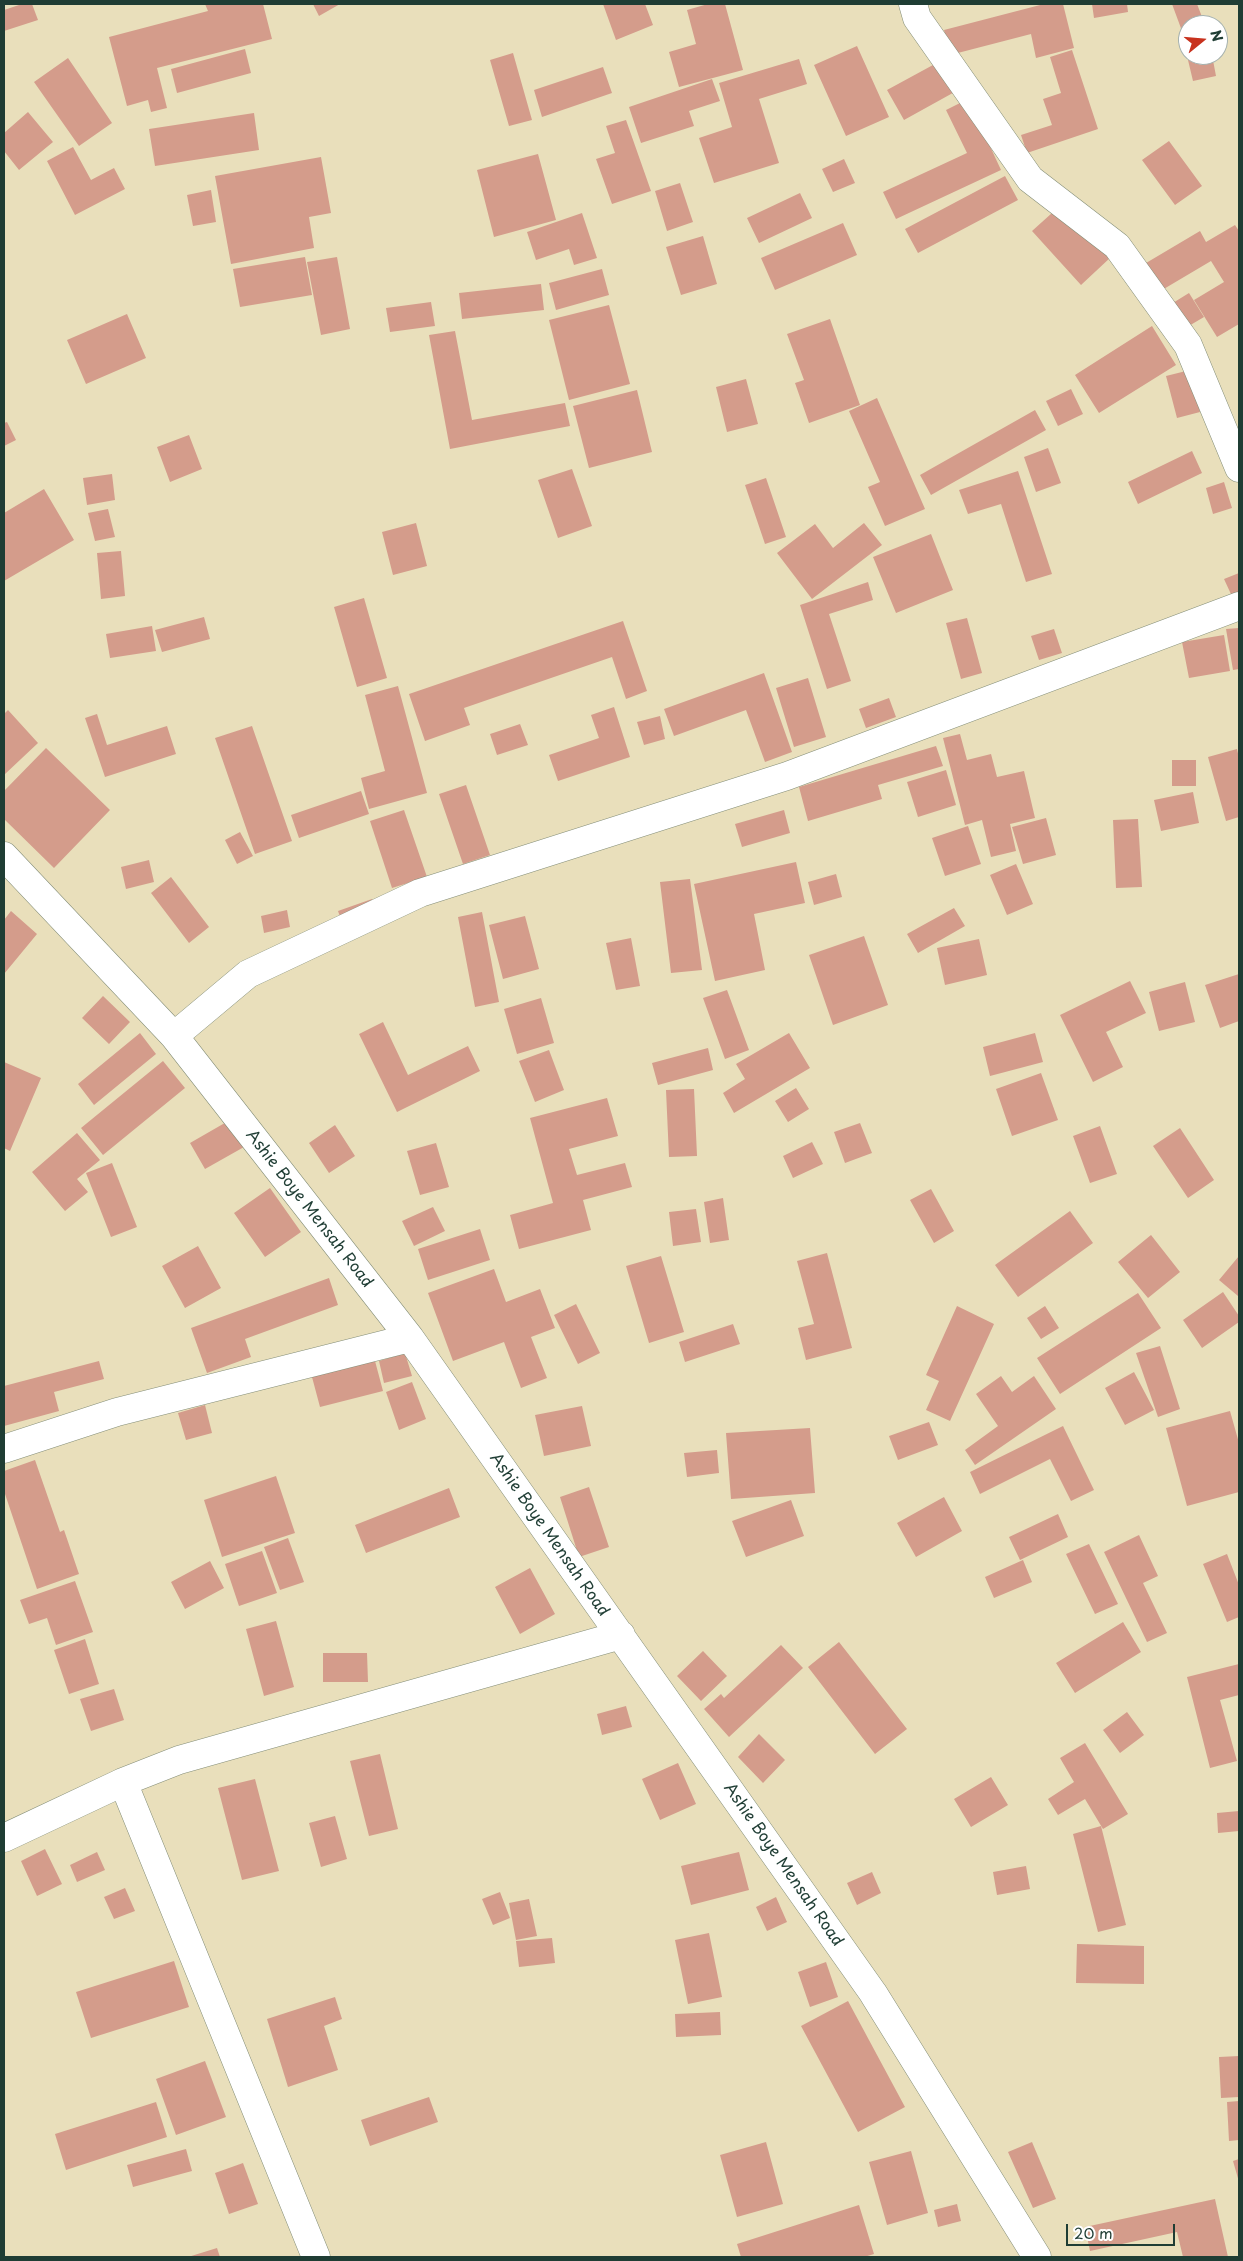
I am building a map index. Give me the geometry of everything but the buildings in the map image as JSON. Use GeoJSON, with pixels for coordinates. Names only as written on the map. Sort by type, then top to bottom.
{"type":"FeatureCollection","features":[{"type":"Feature","properties":{"kind":"street"},"geometry":{"type":"LineString","coordinates":[[913,4],[916,18],[1030,179],[1117,246],[1188,345],[1239,468]]}},
{"type":"Feature","properties":{"kind":"street"},"geometry":{"type":"LineString","coordinates":[[174,1036],[248,974],[420,894],[787,776],[1239,606]]}},
{"type":"Feature","properties":{"kind":"street","name":"Ashie Boye Mensah Road"},"geometry":{"type":"LineString","coordinates":[[4,856],[174,1036],[410,1338],[873,1993],[1037,2257]]}},
{"type":"Feature","properties":{"kind":"street"},"geometry":{"type":"LineString","coordinates":[[4,1449],[117,1412],[410,1338]]}},
{"type":"Feature","properties":{"kind":"street"},"geometry":{"type":"LineString","coordinates":[[4,1838],[123,1782],[179,1760],[621,1635]]}},
{"type":"Feature","properties":{"kind":"street"},"geometry":{"type":"LineString","coordinates":[[123,1782],[316,2257]]}}]}
